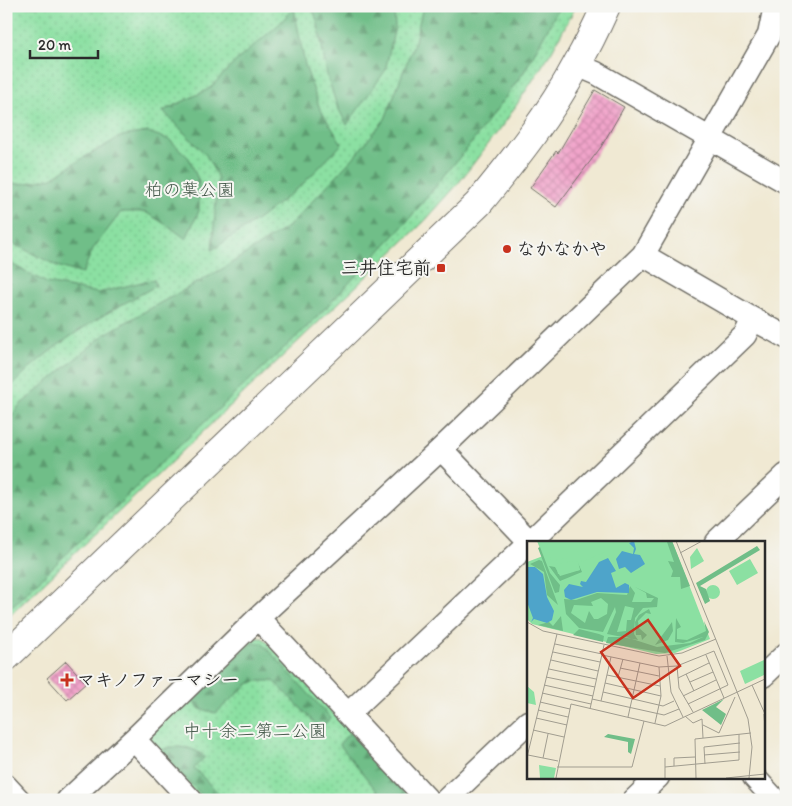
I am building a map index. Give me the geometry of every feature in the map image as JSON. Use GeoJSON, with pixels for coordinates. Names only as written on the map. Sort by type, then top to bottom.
{"type":"FeatureCollection","features":[{"type":"Feature","properties":{"kind":"street"},"geometry":{"type":"LineString","coordinates":[[6,657],[478,204],[509,167],[536,129],[577,65],[606,6]]}},
{"type":"Feature","properties":{"kind":"street"},"geometry":{"type":"LineString","coordinates":[[68,800],[134,739],[258,618],[442,449],[643,255],[710,138],[777,39],[775,6]]}},
{"type":"Feature","properties":{"kind":"street"},"geometry":{"type":"LineString","coordinates":[[577,65],[596,73],[786,182]]}},
{"type":"Feature","properties":{"kind":"street"},"geometry":{"type":"LineString","coordinates":[[643,255],[753,320],[786,337]]}},
{"type":"Feature","properties":{"kind":"street"},"geometry":{"type":"LineString","coordinates":[[532,541],[745,335],[753,320]]}},
{"type":"Feature","properties":{"kind":"street"},"geometry":{"type":"LineString","coordinates":[[442,449],[528,541]]}},
{"type":"Feature","properties":{"kind":"street"},"geometry":{"type":"LineString","coordinates":[[717,541],[786,475]]}},
{"type":"Feature","properties":{"kind":"street"},"geometry":{"type":"LineString","coordinates":[[348,714],[527,546]]}},
{"type":"Feature","properties":{"kind":"street"},"geometry":{"type":"LineString","coordinates":[[258,618],[428,800]]}},
{"type":"Feature","properties":{"kind":"street"},"geometry":{"type":"LineString","coordinates":[[764,675],[786,654]]}},
{"type":"Feature","properties":{"kind":"street"},"geometry":{"type":"LineString","coordinates":[[446,800],[527,723]]}},
{"type":"Feature","properties":{"kind":"street"},"geometry":{"type":"LineString","coordinates":[[134,739],[191,800]]}},
{"type":"Feature","properties":{"kind":"street"},"geometry":{"type":"LineString","coordinates":[[634,800],[657,778]]}},
{"type":"Feature","properties":{"kind":"street"},"geometry":{"type":"LineString","coordinates":[[755,778],[775,800]]}},
{"type":"Feature","properties":{"kind":"street"},"geometry":{"type":"LineString","coordinates":[[6,786],[19,800]]}},
{"type":"Feature","properties":{"kind":"green space","name":"柏の葉公園"},"geometry":{"type":"Polygon","coordinates":[[[6,6],[576,6],[552,51],[506,121],[457,185],[424,222],[6,619],[6,6]]]}},
{"type":"Feature","properties":{"kind":"green space"},"geometry":{"type":"Polygon","coordinates":[[[312,6],[394,6],[395,27],[385,71],[347,125],[337,106],[327,75],[318,24],[312,6]]]}},
{"type":"Feature","properties":{"kind":"green space"},"geometry":{"type":"Polygon","coordinates":[[[423,6],[560,6],[524,72],[473,141],[404,225],[314,320],[162,462],[6,612],[6,424],[20,405],[105,334],[222,269],[289,226],[353,158],[385,119],[415,41],[423,6]]]}},
{"type":"Feature","properties":{"kind":"green space"},"geometry":{"type":"Polygon","coordinates":[[[294,8],[305,65],[320,109],[342,144],[302,185],[260,218],[212,250],[218,178],[206,155],[163,111],[209,89],[236,61],[278,25],[294,8]]]}},
{"type":"Feature","properties":{"kind":"green space"},"geometry":{"type":"Polygon","coordinates":[[[148,132],[170,140],[189,158],[199,182],[199,211],[186,239],[145,212],[121,212],[93,249],[82,274],[57,266],[6,240],[6,183],[22,184],[52,178],[122,136],[148,132]]]}},
{"type":"Feature","properties":{"kind":"green space"},"geometry":{"type":"Polygon","coordinates":[[[6,261],[47,283],[98,293],[154,279],[156,286],[96,320],[57,346],[22,375],[6,392],[6,261]]]}},
{"type":"Feature","properties":{"kind":"green space","name":"中十余二第二公園"},"geometry":{"type":"Polygon","coordinates":[[[251,638],[263,638],[415,800],[202,800],[151,746],[151,734],[251,638]]]}},
{"type":"Feature","properties":{"kind":"green space"},"geometry":{"type":"Polygon","coordinates":[[[252,643],[262,643],[331,718],[320,728],[274,681],[256,681],[248,684],[216,713],[200,709],[192,700],[252,643]]]}},
{"type":"Feature","properties":{"kind":"green space"},"geometry":{"type":"Polygon","coordinates":[[[349,733],[405,794],[390,800],[380,795],[339,744],[349,733]]]}},
{"type":"Feature","properties":{"kind":"green space"},"geometry":{"type":"Polygon","coordinates":[[[170,747],[189,748],[205,757],[194,768],[225,800],[207,800],[159,751],[170,747]]]}},
{"type":"Feature","properties":{"kind":"building"},"geometry":{"type":"Polygon","coordinates":[[[595,90],[624,107],[601,147],[556,207],[530,188],[556,151],[558,153],[595,90]]]}},
{"type":"Feature","properties":{"kind":"building"},"geometry":{"type":"Polygon","coordinates":[[[66,661],[86,683],[67,700],[47,678],[66,661]]]}},
{"type":"Feature","properties":{"kind":"place","name":"なかなかや"},"geometry":{"type":"Point","coordinates":[507,249]}},
{"type":"Feature","properties":{"kind":"place","name":"三井住宅前"},"geometry":{"type":"Point","coordinates":[441,268]}},
{"type":"Feature","properties":{"kind":"place","name":"マキノファーマシー"},"geometry":{"type":"Point","coordinates":[67,680]}}]}
